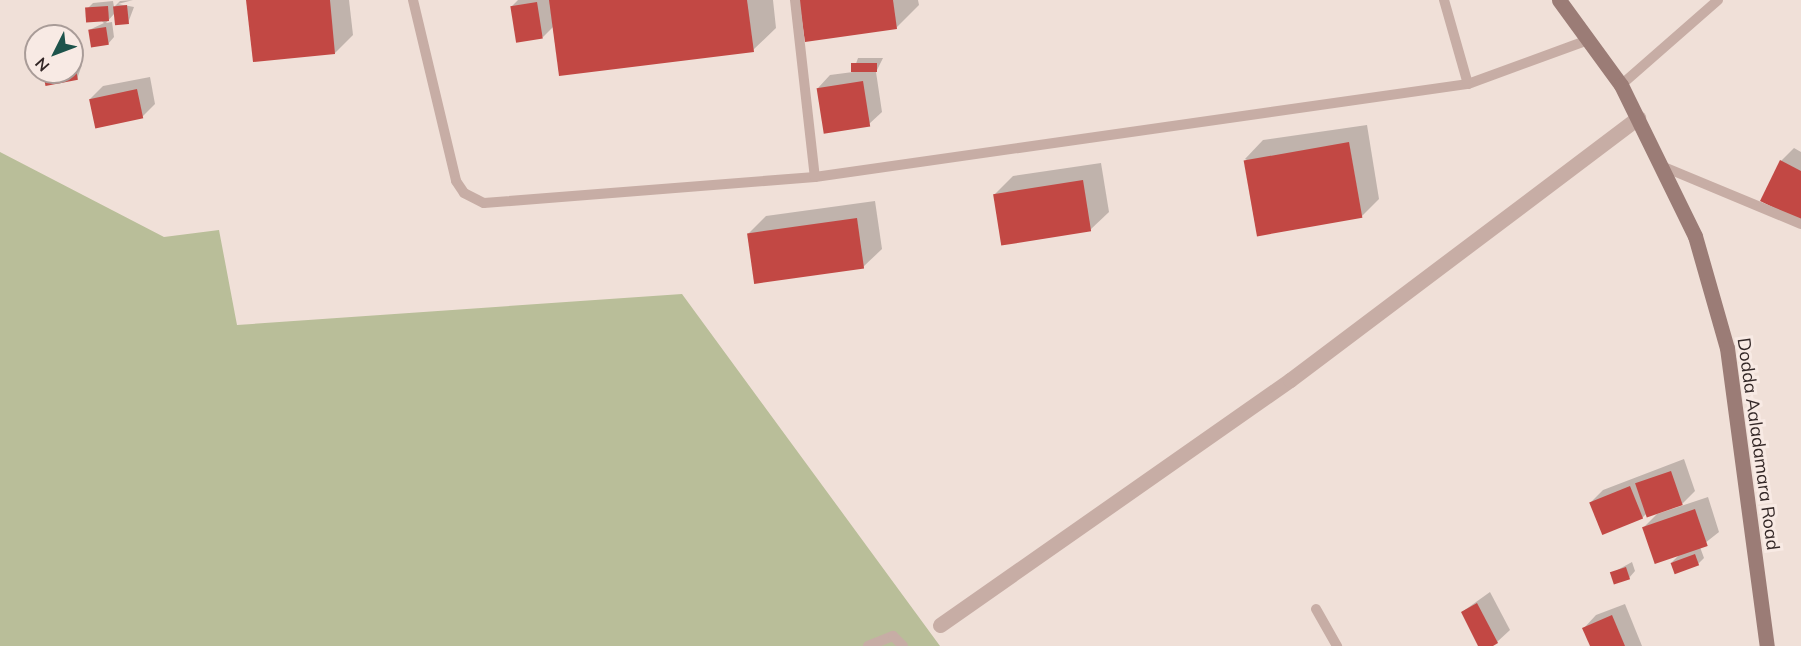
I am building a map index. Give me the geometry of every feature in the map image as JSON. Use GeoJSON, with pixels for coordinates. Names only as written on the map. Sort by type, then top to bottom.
{"type":"FeatureCollection","features":[{"type":"Feature","properties":{"kind":"main road","name":"Dodda Aaladamara Road"},"geometry":{"type":"LineString","coordinates":[[1559,0],[1621,86],[1664,167],[1695,236],[1727,348],[1767,646]]}},
{"type":"Feature","properties":{"kind":"street"},"geometry":{"type":"LineString","coordinates":[[940,625],[1290,380],[1638,118]]}},
{"type":"Feature","properties":{"kind":"lane"},"geometry":{"type":"LineString","coordinates":[[413,0],[456,181],[474,201],[815,177],[1468,84],[1588,40]]}},
{"type":"Feature","properties":{"kind":"lane"},"geometry":{"type":"LineString","coordinates":[[795,0],[815,177]]}},
{"type":"Feature","properties":{"kind":"lane"},"geometry":{"type":"LineString","coordinates":[[1444,0],[1468,84]]}},
{"type":"Feature","properties":{"kind":"lane"},"geometry":{"type":"LineString","coordinates":[[1621,86],[1718,0]]}},
{"type":"Feature","properties":{"kind":"lane"},"geometry":{"type":"LineString","coordinates":[[1664,167],[1801,224]]}},
{"type":"Feature","properties":{"kind":"lane"},"geometry":{"type":"LineString","coordinates":[[1316,609],[1337,646]]}},
{"type":"Feature","properties":{"kind":"lane"},"geometry":{"type":"LineString","coordinates":[[868,646],[893,636],[903,646]]}},
{"type":"Feature","properties":{"kind":"green space"},"geometry":{"type":"Polygon","coordinates":[[[0,152],[164,237],[219,230],[237,325],[682,294],[940,646],[0,646],[0,152]]]}},
{"type":"Feature","properties":{"kind":"building"},"geometry":{"type":"Polygon","coordinates":[[[246,0],[330,0],[335,54],[253,62],[246,0]]]}},
{"type":"Feature","properties":{"kind":"building"},"geometry":{"type":"Polygon","coordinates":[[[549,0],[747,0],[754,52],[559,76],[549,0]]]}},
{"type":"Feature","properties":{"kind":"building"},"geometry":{"type":"Polygon","coordinates":[[[799,0],[893,0],[897,29],[805,42],[799,0]]]}},
{"type":"Feature","properties":{"kind":"building"},"geometry":{"type":"Polygon","coordinates":[[[537,2],[543,39],[516,43],[510,6],[537,2]]]}},
{"type":"Feature","properties":{"kind":"building"},"geometry":{"type":"Polygon","coordinates":[[[127,5],[129,24],[115,25],[113,6],[127,5]]]}},
{"type":"Feature","properties":{"kind":"building"},"geometry":{"type":"Polygon","coordinates":[[[108,6],[109,21],[86,23],[85,8],[108,6]]]}},
{"type":"Feature","properties":{"kind":"building"},"geometry":{"type":"Polygon","coordinates":[[[106,27],[109,45],[91,48],[88,30],[106,27]]]}},
{"type":"Feature","properties":{"kind":"building"},"geometry":{"type":"Polygon","coordinates":[[[851,63],[877,63],[877,72],[851,72],[851,63]]]}},
{"type":"Feature","properties":{"kind":"building"},"geometry":{"type":"Polygon","coordinates":[[[863,81],[870,126],[824,134],[817,88],[863,81]]]}},
{"type":"Feature","properties":{"kind":"building"},"geometry":{"type":"Polygon","coordinates":[[[137,89],[143,118],[95,129],[89,99],[137,89]]]}},
{"type":"Feature","properties":{"kind":"building"},"geometry":{"type":"Polygon","coordinates":[[[1349,142],[1362,218],[1257,236],[1244,161],[1349,142]]]}},
{"type":"Feature","properties":{"kind":"building"},"geometry":{"type":"Polygon","coordinates":[[[1780,160],[1801,171],[1801,221],[1760,201],[1780,160]]]}},
{"type":"Feature","properties":{"kind":"building"},"geometry":{"type":"Polygon","coordinates":[[[1083,180],[1091,231],[1001,246],[993,194],[1083,180]]]}},
{"type":"Feature","properties":{"kind":"building"},"geometry":{"type":"Polygon","coordinates":[[[857,218],[864,269],[754,284],[747,233],[857,218]]]}},
{"type":"Feature","properties":{"kind":"building"},"geometry":{"type":"Polygon","coordinates":[[[1671,471],[1683,505],[1647,517],[1635,483],[1671,471]]]}},
{"type":"Feature","properties":{"kind":"building"},"geometry":{"type":"Polygon","coordinates":[[[1630,486],[1643,518],[1602,535],[1589,502],[1630,486]]]}},
{"type":"Feature","properties":{"kind":"building"},"geometry":{"type":"Polygon","coordinates":[[[1695,509],[1708,546],[1655,564],[1642,527],[1695,509]]]}},
{"type":"Feature","properties":{"kind":"building"},"geometry":{"type":"Polygon","coordinates":[[[1695,554],[1699,565],[1675,574],[1671,563],[1695,554]]]}},
{"type":"Feature","properties":{"kind":"building"},"geometry":{"type":"Polygon","coordinates":[[[1626,567],[1630,579],[1614,585],[1610,572],[1626,567]]]}},
{"type":"Feature","properties":{"kind":"building"},"geometry":{"type":"Polygon","coordinates":[[[1477,603],[1498,643],[1493,646],[1478,646],[1461,612],[1477,603]]]}},
{"type":"Feature","properties":{"kind":"building"},"geometry":{"type":"Polygon","coordinates":[[[1612,615],[1625,646],[1590,646],[1582,628],[1612,615]]]}}]}
